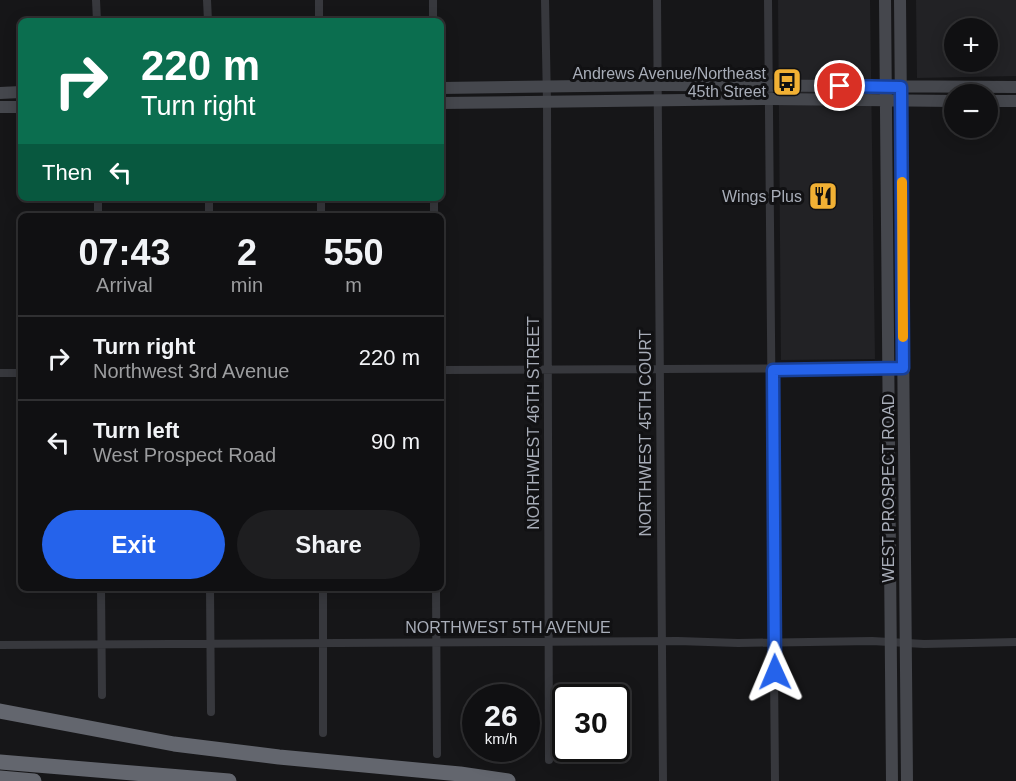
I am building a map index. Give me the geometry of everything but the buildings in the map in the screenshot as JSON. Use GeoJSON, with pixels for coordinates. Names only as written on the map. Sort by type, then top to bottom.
{"type":"FeatureCollection","features":[{"type":"Feature","properties":{"kind":"highway"},"geometry":{"type":"LineString","coordinates":[[4,711],[174,744],[508,781]]}},
{"type":"Feature","properties":{"kind":"highway"},"geometry":{"type":"LineString","coordinates":[[0,762],[229,781]]}},
{"type":"Feature","properties":{"kind":"highway"},"geometry":{"type":"LineString","coordinates":[[0,778],[34,781]]}},
{"type":"Feature","properties":{"kind":"main road","name":"WEST PROSPECT ROAD"},"geometry":{"type":"LineString","coordinates":[[885,0],[892,781]]}},
{"type":"Feature","properties":{"kind":"main road","name":"WEST PROSPECT ROAD"},"geometry":{"type":"LineString","coordinates":[[900,0],[907,781]]}},
{"type":"Feature","properties":{"kind":"main road"},"geometry":{"type":"LineString","coordinates":[[444,88],[659,85],[1016,87]]}},
{"type":"Feature","properties":{"kind":"main road"},"geometry":{"type":"LineString","coordinates":[[0,93],[18,92]]}},
{"type":"Feature","properties":{"kind":"main road"},"geometry":{"type":"LineString","coordinates":[[444,103],[769,99],[944,101]]}},
{"type":"Feature","properties":{"kind":"main road"},"geometry":{"type":"LineString","coordinates":[[998,101],[1016,101]]}},
{"type":"Feature","properties":{"kind":"main road"},"geometry":{"type":"LineString","coordinates":[[0,107],[18,106]]}},
{"type":"Feature","properties":{"kind":"street"},"geometry":{"type":"LineString","coordinates":[[96,0],[97,18]]}},
{"type":"Feature","properties":{"kind":"street"},"geometry":{"type":"LineString","coordinates":[[207,0],[208,18]]}},
{"type":"Feature","properties":{"kind":"street"},"geometry":{"type":"LineString","coordinates":[[319,0],[319,18]]}},
{"type":"Feature","properties":{"kind":"street"},"geometry":{"type":"LineString","coordinates":[[433,0],[433,18]]}},
{"type":"Feature","properties":{"kind":"street","name":"NORTHWEST 46TH STREET"},"geometry":{"type":"LineString","coordinates":[[545,0],[549,760]]}},
{"type":"Feature","properties":{"kind":"street","name":"NORTHWEST 45TH COURT"},"geometry":{"type":"LineString","coordinates":[[657,0],[663,781]]}},
{"type":"Feature","properties":{"kind":"street"},"geometry":{"type":"LineString","coordinates":[[768,0],[776,781]]}},
{"type":"Feature","properties":{"kind":"street"},"geometry":{"type":"LineString","coordinates":[[444,370],[903,368]]}},
{"type":"Feature","properties":{"kind":"street"},"geometry":{"type":"LineString","coordinates":[[0,373],[18,373]]}},
{"type":"Feature","properties":{"kind":"street"},"geometry":{"type":"LineString","coordinates":[[101,591],[102,695]]}},
{"type":"Feature","properties":{"kind":"street"},"geometry":{"type":"LineString","coordinates":[[210,591],[211,712]]}},
{"type":"Feature","properties":{"kind":"street"},"geometry":{"type":"LineString","coordinates":[[323,591],[323,733]]}},
{"type":"Feature","properties":{"kind":"street"},"geometry":{"type":"LineString","coordinates":[[436,591],[437,754]]}},
{"type":"Feature","properties":{"kind":"street","name":"NORTHWEST 5TH AVENUE"},"geometry":{"type":"LineString","coordinates":[[0,645],[662,641],[1016,642]]}},
{"type":"Feature","properties":{"kind":"shaded area"},"geometry":{"type":"Polygon","coordinates":[[[778,0],[870,0],[875,359],[781,360],[778,0]]]}},
{"type":"Feature","properties":{"kind":"shaded area"},"geometry":{"type":"Polygon","coordinates":[[[916,0],[1016,0],[1016,76],[917,78],[916,0]]]}},
{"type":"Feature","properties":{"kind":"slow traffic"},"geometry":{"type":"LineString","coordinates":[[902,182],[903,337]]}},
{"type":"Feature","properties":{"kind":"place","name":"Andrews Avenue/Northeast 45th Street"},"geometry":{"type":"Point","coordinates":[787,82]}},
{"type":"Feature","properties":{"kind":"place","name":"Wings Plus"},"geometry":{"type":"Point","coordinates":[823,196]}},
{"type":"Feature","properties":{"kind":"route"},"geometry":{"type":"LineString","coordinates":[[775,672],[773,370],[903,368],[901,87],[840,86]]}}]}
